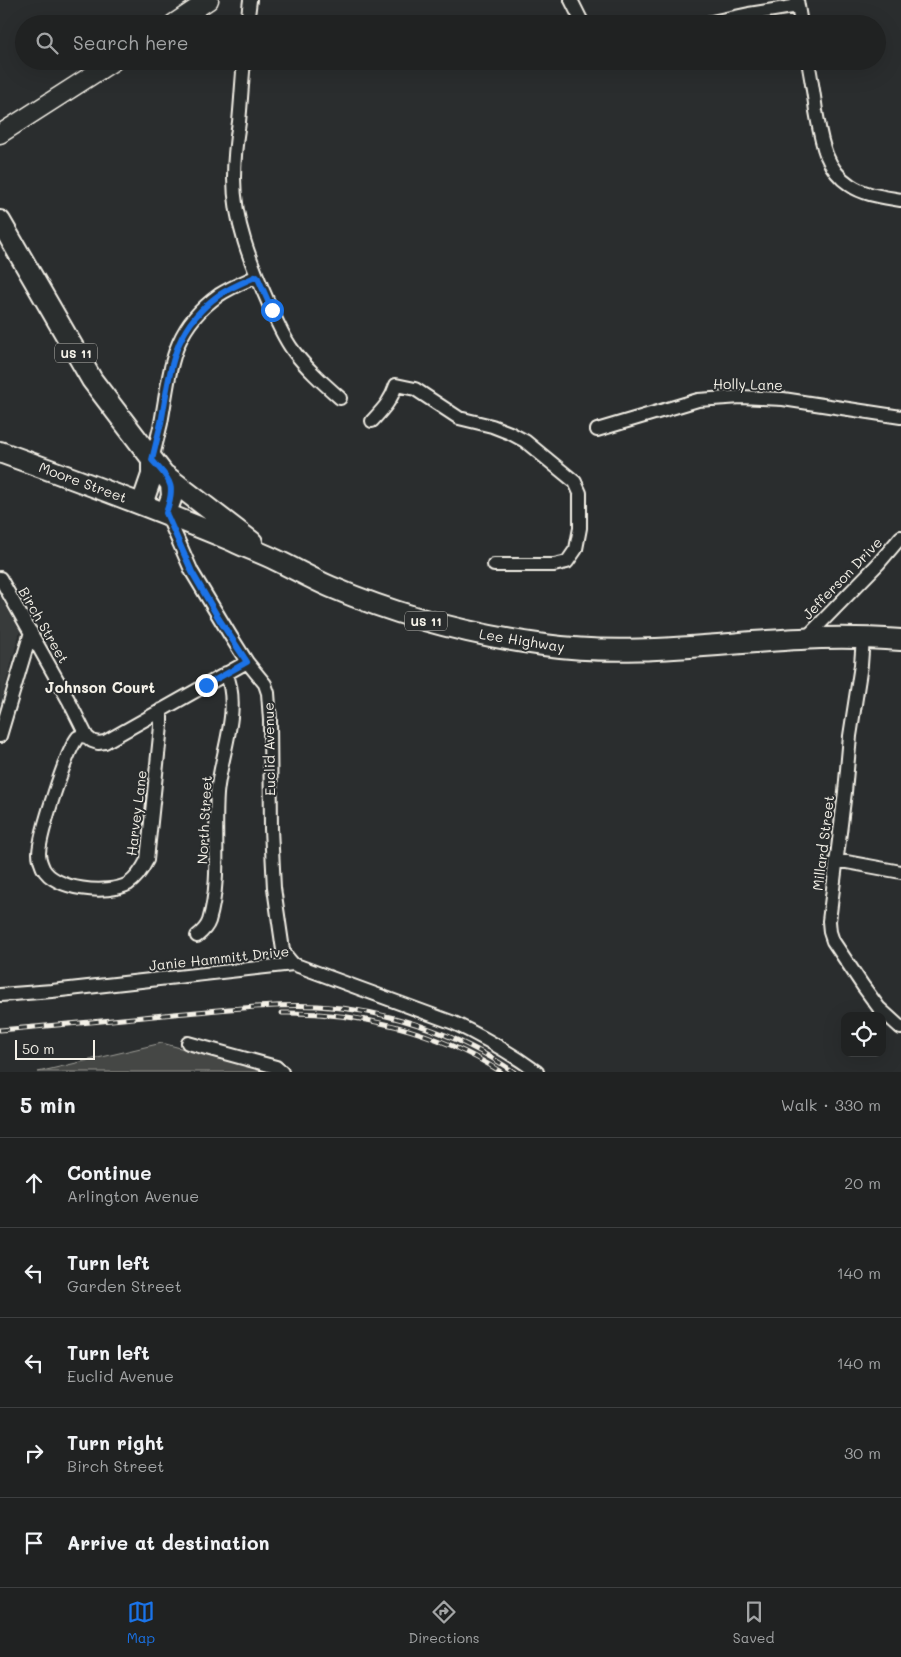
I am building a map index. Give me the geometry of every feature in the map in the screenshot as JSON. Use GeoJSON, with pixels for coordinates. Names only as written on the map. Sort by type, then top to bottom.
{"type":"FeatureCollection","features":[{"type":"Feature","properties":{"kind":"main road","name":"US 11"},"geometry":{"type":"LineString","coordinates":[[0,221],[92,380],[171,484],[172,496],[166,513]]}},
{"type":"Feature","properties":{"kind":"main road","name":"Moore Street"},"geometry":{"type":"LineString","coordinates":[[0,452],[166,513]]}},
{"type":"Feature","properties":{"kind":"main road"},"geometry":{"type":"LineString","coordinates":[[142,504],[152,475],[152,460]]}},
{"type":"Feature","properties":{"kind":"main road"},"geometry":{"type":"LineString","coordinates":[[166,476],[276,560]]}},
{"type":"Feature","properties":{"kind":"main road","name":"Lee Highway"},"geometry":{"type":"LineString","coordinates":[[166,513],[276,560],[332,587],[384,608],[432,623],[478,634],[546,646],[644,650],[805,639],[863,638],[901,640]]}},
{"type":"Feature","properties":{"kind":"street"},"geometry":{"type":"LineString","coordinates":[[187,15],[210,0]]}},
{"type":"Feature","properties":{"kind":"street"},"geometry":{"type":"LineString","coordinates":[[248,15],[250,0]]}},
{"type":"Feature","properties":{"kind":"street"},"geometry":{"type":"LineString","coordinates":[[571,0],[578,15]]}},
{"type":"Feature","properties":{"kind":"street"},"geometry":{"type":"LineString","coordinates":[[744,15],[798,3]]}},
{"type":"Feature","properties":{"kind":"street"},"geometry":{"type":"LineString","coordinates":[[0,134],[100,70]]}},
{"type":"Feature","properties":{"kind":"street"},"geometry":{"type":"LineString","coordinates":[[243,70],[235,146],[234,179],[240,226],[257,276],[279,328],[291,348],[314,374],[340,398]]}},
{"type":"Feature","properties":{"kind":"street"},"geometry":{"type":"LineString","coordinates":[[810,70],[823,148],[828,162],[838,175],[852,187],[866,193],[901,200]]}},
{"type":"Feature","properties":{"kind":"street"},"geometry":{"type":"LineString","coordinates":[[152,460],[170,365],[181,338],[194,318],[220,294],[257,276]]}},
{"type":"Feature","properties":{"kind":"street"},"geometry":{"type":"LineString","coordinates":[[372,421],[388,404],[393,396],[396,385],[411,388],[459,418],[510,432],[525,441],[574,482],[580,493],[580,528],[578,541],[571,558],[562,564],[554,565],[494,565]]}},
{"type":"Feature","properties":{"kind":"street","name":"Holly Lane"},"geometry":{"type":"LineString","coordinates":[[598,430],[698,400],[741,397],[783,399],[901,417]]}},
{"type":"Feature","properties":{"kind":"street","name":"Euclid Avenue"},"geometry":{"type":"LineString","coordinates":[[166,513],[192,572],[247,662],[265,684],[268,693],[274,888],[283,950],[293,964]]}},
{"type":"Feature","properties":{"kind":"street","name":"Jefferson Drive"},"geometry":{"type":"LineString","coordinates":[[805,639],[878,564],[901,537]]}},
{"type":"Feature","properties":{"kind":"street","name":"Birch Street"},"geometry":{"type":"LineString","coordinates":[[0,578],[70,701],[87,737]]}},
{"type":"Feature","properties":{"kind":"street"},"geometry":{"type":"LineString","coordinates":[[0,736],[31,632]]}},
{"type":"Feature","properties":{"kind":"street","name":"Millard Street"},"geometry":{"type":"LineString","coordinates":[[863,638],[829,921],[830,932],[833,941],[879,1008],[901,1028]]}},
{"type":"Feature","properties":{"kind":"street"},"geometry":{"type":"LineString","coordinates":[[87,737],[92,741],[104,742],[247,662]]}},
{"type":"Feature","properties":{"kind":"street","name":"North Street"},"geometry":{"type":"LineString","coordinates":[[197,936],[209,922],[214,896],[217,793],[230,723],[232,693],[226,673]]}},
{"type":"Feature","properties":{"kind":"street","name":"Harvey Lane"},"geometry":{"type":"LineString","coordinates":[[87,737],[78,737],[66,762],[44,827],[39,853],[40,861],[44,870],[60,882],[75,887],[107,890],[120,887],[132,881],[142,870],[147,860],[162,710]]}},
{"type":"Feature","properties":{"kind":"street"},"geometry":{"type":"LineString","coordinates":[[836,860],[901,872]]}},
{"type":"Feature","properties":{"kind":"street","name":"Janie Hammitt Drive"},"geometry":{"type":"LineString","coordinates":[[0,995],[293,964],[454,1023],[507,1052],[537,1072]]}},
{"type":"Feature","properties":{"kind":"street"},"geometry":{"type":"LineString","coordinates":[[188,1043],[276,1067],[282,1072]]}},
{"type":"Feature","properties":{"kind":"shaded area"},"geometry":{"type":"Polygon","coordinates":[[[0,596],[20,631],[0,706],[0,596]]]}},
{"type":"Feature","properties":{"kind":"shaded area"},"geometry":{"type":"Polygon","coordinates":[[[162,1043],[268,1072],[38,1072],[162,1043]]]}},
{"type":"Feature","properties":{"kind":"railway"},"geometry":{"type":"LineString","coordinates":[[0,1030],[246,1008],[282,1006],[344,1008],[396,1018],[445,1035],[492,1058],[514,1072]]}},
{"type":"Feature","properties":{"kind":"railway"},"geometry":{"type":"LineString","coordinates":[[282,1013],[339,1016],[396,1026],[450,1045],[476,1057],[501,1072]]}},
{"type":"Feature","properties":{"kind":"district","name":"Johnson Court"},"geometry":{"type":"Point","coordinates":[100,687]}},
{"type":"Feature","properties":{"kind":"route"},"geometry":{"type":"LineString","coordinates":[[206,685],[247,662],[192,572],[166,513],[172,496],[171,484],[152,460],[170,365],[181,338],[194,318],[220,294],[257,276],[272,310]]}}]}
